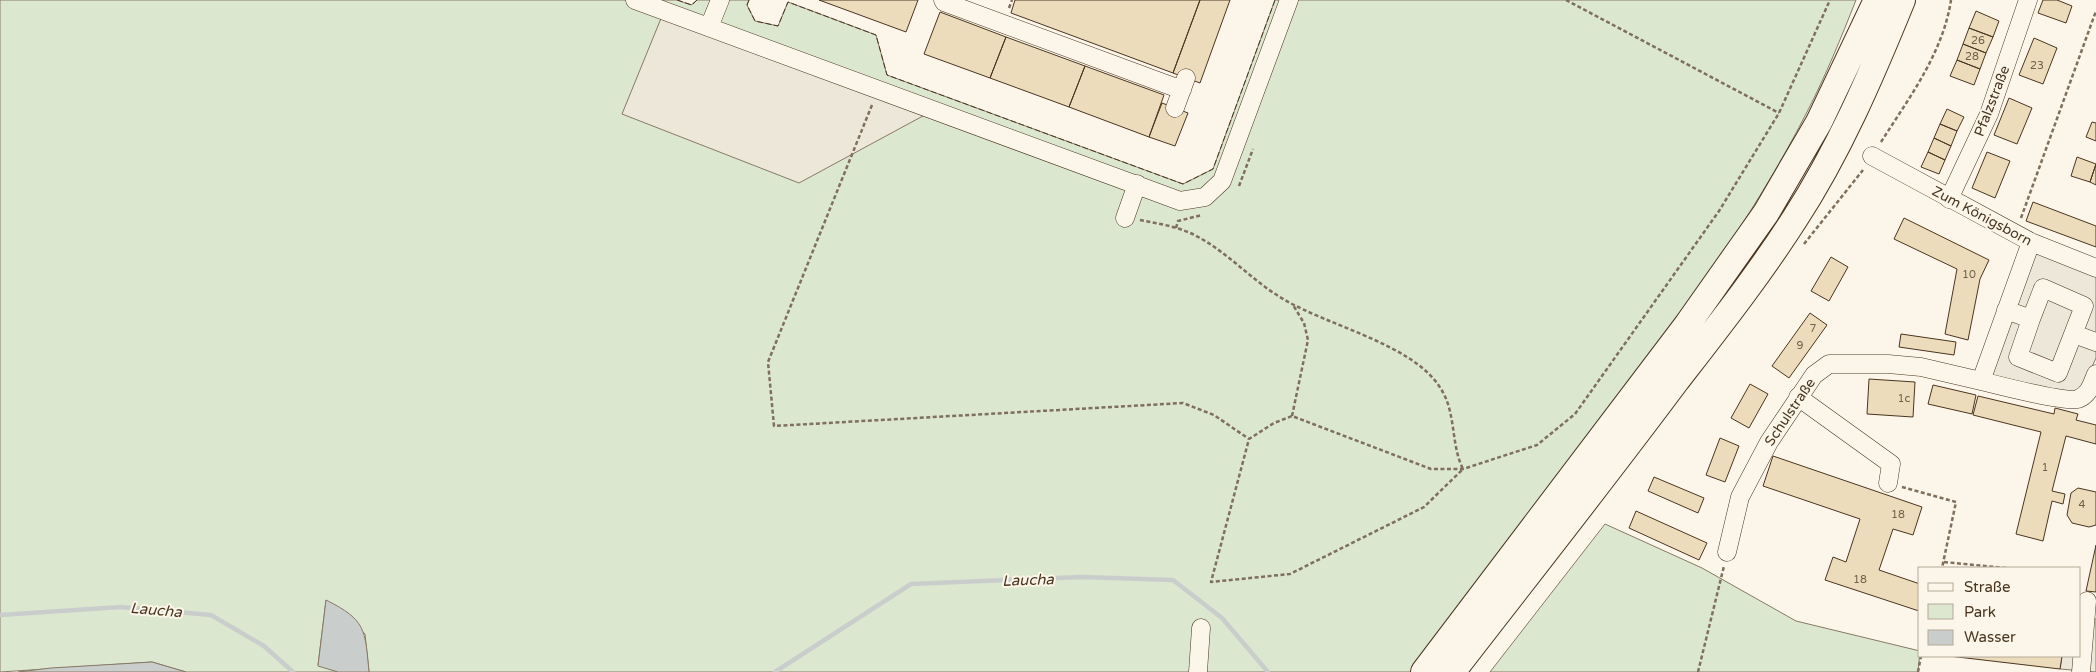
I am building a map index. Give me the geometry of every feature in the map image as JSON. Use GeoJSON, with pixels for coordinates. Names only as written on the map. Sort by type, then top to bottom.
{"type":"FeatureCollection","features":[{"type":"Feature","properties":{"kind":"highway"},"geometry":{"type":"LineString","coordinates":[[1819,122],[1862,0]]}},
{"type":"Feature","properties":{"kind":"highway"},"geometry":{"type":"LineString","coordinates":[[1424,672],[1693,317],[1766,213],[1819,122],[1878,0]]}},
{"type":"Feature","properties":{"kind":"highway"},"geometry":{"type":"LineString","coordinates":[[1452,672],[1633,439],[1764,264],[1795,218],[1833,153],[1868,84],[1902,0]]}},
{"type":"Feature","properties":{"kind":"street"},"geometry":{"type":"LineString","coordinates":[[710,27],[720,0]]}},
{"type":"Feature","properties":{"kind":"street"},"geometry":{"type":"LineString","coordinates":[[943,0],[996,27],[1028,26],[1115,65],[1184,84],[1175,108]]}},
{"type":"Feature","properties":{"kind":"street"},"geometry":{"type":"LineString","coordinates":[[640,1],[1180,201],[1204,198],[1222,181],[1289,0]]}},
{"type":"Feature","properties":{"kind":"street","name":"Pfalzstraße"},"geometry":{"type":"LineString","coordinates":[[1949,199],[1989,114],[2028,0]]}},
{"type":"Feature","properties":{"kind":"street","name":"Zum Königsborn"},"geometry":{"type":"LineString","coordinates":[[1872,156],[2023,238],[2096,268]]}},
{"type":"Feature","properties":{"kind":"street"},"geometry":{"type":"LineString","coordinates":[[1125,217],[1137,184]]}},
{"type":"Feature","properties":{"kind":"street"},"geometry":{"type":"LineString","coordinates":[[1981,381],[2006,310],[2023,238]]}},
{"type":"Feature","properties":{"kind":"street"},"geometry":{"type":"LineString","coordinates":[[2043,288],[2084,306],[2058,373],[2018,357],[2031,319],[2043,288]]}},
{"type":"Feature","properties":{"kind":"street"},"geometry":{"type":"LineString","coordinates":[[2006,310],[2031,319]]}},
{"type":"Feature","properties":{"kind":"street"},"geometry":{"type":"LineString","coordinates":[[2074,334],[2096,342]]}},
{"type":"Feature","properties":{"kind":"street","name":"Schulstraße"},"geometry":{"type":"LineString","coordinates":[[1727,552],[1743,490],[1769,442],[1814,375],[1829,364],[1888,364],[1921,367],[2032,393],[2077,400],[2085,395],[2096,374]]}},
{"type":"Feature","properties":{"kind":"street"},"geometry":{"type":"LineString","coordinates":[[1798,397],[1891,464],[1888,483]]}},
{"type":"Feature","properties":{"kind":"street"},"geometry":{"type":"LineString","coordinates":[[2081,672],[2087,601]]}},
{"type":"Feature","properties":{"kind":"street"},"geometry":{"type":"LineString","coordinates":[[1198,672],[1201,628]]}},
{"type":"Feature","properties":{"kind":"path"},"geometry":{"type":"LineString","coordinates":[[1566,0],[1779,113]]}},
{"type":"Feature","properties":{"kind":"path"},"geometry":{"type":"LineString","coordinates":[[1463,469],[1424,507],[1290,574],[1211,582],[1249,439],[1274,423],[1292,416],[1431,469],[1463,469],[1537,444],[1575,414],[1719,211],[1779,113],[1830,0]]}},
{"type":"Feature","properties":{"kind":"path"},"geometry":{"type":"LineString","coordinates":[[1922,78],[1947,26],[1951,0]]}},
{"type":"Feature","properties":{"kind":"path"},"geometry":{"type":"LineString","coordinates":[[2023,238],[2096,11]]}},
{"type":"Feature","properties":{"kind":"path"},"geometry":{"type":"LineString","coordinates":[[878,89],[768,362],[774,426],[1183,403],[1214,415],[1249,439]]}},
{"type":"Feature","properties":{"kind":"path"},"geometry":{"type":"LineString","coordinates":[[1125,217],[1176,228],[1206,242],[1262,285],[1293,305],[1402,354],[1423,368],[1440,386],[1449,405],[1457,458],[1463,469]]}},
{"type":"Feature","properties":{"kind":"path"},"geometry":{"type":"LineString","coordinates":[[1176,228],[1178,221],[1197,217]]}},
{"type":"Feature","properties":{"kind":"path"},"geometry":{"type":"LineString","coordinates":[[1292,416],[1308,340],[1304,323],[1293,305]]}},
{"type":"Feature","properties":{"kind":"path"},"geometry":{"type":"LineString","coordinates":[[1888,483],[1956,502],[1942,567]]}},
{"type":"Feature","properties":{"kind":"path"},"geometry":{"type":"LineString","coordinates":[[1698,672],[1727,552]]}},
{"type":"Feature","properties":{"kind":"path"},"geometry":{"type":"LineString","coordinates":[[1944,562],[1996,567]]}},
{"type":"Feature","properties":{"kind":"path"},"geometry":{"type":"LineString","coordinates":[[1918,672],[1921,657]]}},
{"type":"Feature","properties":{"kind":"green space"},"geometry":{"type":"Polygon","coordinates":[[[0,0],[677,0],[691,5],[697,0],[749,0],[747,5],[755,21],[778,26],[788,2],[876,35],[887,75],[1183,184],[1213,169],[1275,0],[1856,0],[1807,112],[1762,193],[1737,232],[1657,347],[1410,672],[369,672],[365,634],[326,600],[318,665],[338,672],[186,672],[152,662],[0,672],[0,0]]]}},
{"type":"Feature","properties":{"kind":"green space"},"geometry":{"type":"Polygon","coordinates":[[[1605,524],[1702,568],[1796,621],[1918,651],[1919,657],[1918,672],[1490,672],[1605,524]]]}},
{"type":"Feature","properties":{"kind":"shaded area"},"geometry":{"type":"Polygon","coordinates":[[[664,11],[934,110],[799,183],[622,114],[664,11]]]}},
{"type":"Feature","properties":{"kind":"shaded area"},"geometry":{"type":"Polygon","coordinates":[[[2031,242],[2096,268],[2096,358],[2077,400],[1981,381],[2031,242]]]}},
{"type":"Feature","properties":{"kind":"shaded area"},"geometry":{"type":"Polygon","coordinates":[[[2086,616],[2096,619],[2096,672],[2060,669],[2062,657],[2081,657],[2086,616]]]}},
{"type":"Feature","properties":{"kind":"water"},"geometry":{"type":"Polygon","coordinates":[[[326,600],[349,614],[361,627],[366,645],[369,672],[338,672],[318,666],[326,600]]]}},
{"type":"Feature","properties":{"kind":"water"},"geometry":{"type":"Polygon","coordinates":[[[152,662],[186,672],[18,672],[51,668],[152,662]]]}},
{"type":"Feature","properties":{"kind":"building"},"geometry":{"type":"Polygon","coordinates":[[[819,0],[918,0],[906,32],[819,0]]]}},
{"type":"Feature","properties":{"kind":"building"},"geometry":{"type":"Polygon","coordinates":[[[1015,0],[1200,0],[1173,73],[1011,13],[1015,0]]]}},
{"type":"Feature","properties":{"kind":"building"},"geometry":{"type":"Polygon","coordinates":[[[1200,0],[1230,0],[1200,83],[1173,73],[1200,0]]]}},
{"type":"Feature","properties":{"kind":"building"},"geometry":{"type":"Polygon","coordinates":[[[2043,0],[2057,0],[2072,6],[2066,23],[2038,13],[2043,0]]]}},
{"type":"Feature","properties":{"kind":"building"},"geometry":{"type":"Polygon","coordinates":[[[1976,11],[1999,21],[1993,37],[1969,28],[1976,11]]]}},
{"type":"Feature","properties":{"kind":"building"},"geometry":{"type":"Polygon","coordinates":[[[940,12],[1006,37],[990,78],[924,54],[940,12]]]}},
{"type":"Feature","properties":{"kind":"building"},"geometry":{"type":"Polygon","coordinates":[[[1969,28],[1993,37],[1986,53],[1963,44],[1969,28]]]}},
{"type":"Feature","properties":{"kind":"building"},"geometry":{"type":"Polygon","coordinates":[[[1006,37],[1085,66],[1069,107],[990,78],[1006,37]]]}},
{"type":"Feature","properties":{"kind":"building"},"geometry":{"type":"Polygon","coordinates":[[[2034,38],[2057,48],[2043,84],[2019,75],[2034,38]]]}},
{"type":"Feature","properties":{"kind":"building"},"geometry":{"type":"Polygon","coordinates":[[[1963,44],[1986,53],[1980,69],[1957,60],[1963,44]]]}},
{"type":"Feature","properties":{"kind":"building"},"geometry":{"type":"Polygon","coordinates":[[[1957,60],[1980,69],[1974,85],[1950,76],[1957,60]]]}},
{"type":"Feature","properties":{"kind":"building"},"geometry":{"type":"Polygon","coordinates":[[[1085,66],[1164,95],[1149,137],[1069,107],[1085,66]]]}},
{"type":"Feature","properties":{"kind":"building"},"geometry":{"type":"Polygon","coordinates":[[[2009,98],[2032,108],[2017,144],[1994,135],[2009,98]]]}},
{"type":"Feature","properties":{"kind":"building"},"geometry":{"type":"Polygon","coordinates":[[[1162,103],[1188,113],[1175,146],[1149,137],[1162,103]]]}},
{"type":"Feature","properties":{"kind":"building"},"geometry":{"type":"Polygon","coordinates":[[[1947,109],[1964,117],[1957,131],[1940,124],[1947,109]]]}},
{"type":"Feature","properties":{"kind":"building"},"geometry":{"type":"Polygon","coordinates":[[[2092,122],[2096,123],[2096,141],[2086,137],[2092,122]]]}},
{"type":"Feature","properties":{"kind":"building"},"geometry":{"type":"Polygon","coordinates":[[[1940,124],[1957,131],[1951,146],[1934,138],[1940,124]]]}},
{"type":"Feature","properties":{"kind":"building"},"geometry":{"type":"Polygon","coordinates":[[[1934,138],[1951,146],[1945,160],[1928,152],[1934,138]]]}},
{"type":"Feature","properties":{"kind":"building"},"geometry":{"type":"Polygon","coordinates":[[[1928,152],[1945,160],[1939,174],[1921,167],[1928,152]]]}},
{"type":"Feature","properties":{"kind":"building"},"geometry":{"type":"Polygon","coordinates":[[[1987,152],[2010,161],[1995,198],[1972,188],[1987,152]]]}},
{"type":"Feature","properties":{"kind":"building"},"geometry":{"type":"Polygon","coordinates":[[[2077,157],[2096,164],[2090,182],[2071,176],[2077,157]]]}},
{"type":"Feature","properties":{"kind":"building"},"geometry":{"type":"Polygon","coordinates":[[[2096,164],[2096,185],[2090,182],[2096,164]]]}},
{"type":"Feature","properties":{"kind":"building"},"geometry":{"type":"Polygon","coordinates":[[[2033,202],[2096,226],[2096,247],[2026,221],[2033,202]]]}},
{"type":"Feature","properties":{"kind":"building"},"geometry":{"type":"Polygon","coordinates":[[[1904,218],[1989,260],[1980,279],[1968,340],[1945,334],[1957,269],[1894,239],[1904,218]]]}},
{"type":"Feature","properties":{"kind":"building"},"geometry":{"type":"Polygon","coordinates":[[[1831,257],[1848,267],[1829,301],[1811,291],[1831,257]]]}},
{"type":"Feature","properties":{"kind":"building"},"geometry":{"type":"Polygon","coordinates":[[[1810,313],[1827,325],[1789,378],[1772,366],[1810,313]]]}},
{"type":"Feature","properties":{"kind":"building"},"geometry":{"type":"Polygon","coordinates":[[[1901,334],[1956,342],[1954,355],[1899,347],[1901,334]]]}},
{"type":"Feature","properties":{"kind":"building"},"geometry":{"type":"Polygon","coordinates":[[[1869,379],[1915,382],[1913,417],[1867,414],[1869,379]]]}},
{"type":"Feature","properties":{"kind":"building"},"geometry":{"type":"Polygon","coordinates":[[[1750,384],[1768,394],[1749,428],[1731,418],[1750,384]]]}},
{"type":"Feature","properties":{"kind":"building"},"geometry":{"type":"Polygon","coordinates":[[[1933,385],[1976,395],[1972,414],[1928,404],[1933,385]]]}},
{"type":"Feature","properties":{"kind":"building"},"geometry":{"type":"Polygon","coordinates":[[[1978,396],[2054,414],[2055,408],[2078,414],[2076,420],[2096,425],[2096,444],[2066,436],[2052,491],[2065,494],[2063,504],[2052,501],[2043,541],[2016,534],[2041,432],[1973,415],[1978,396]]]}},
{"type":"Feature","properties":{"kind":"building"},"geometry":{"type":"Polygon","coordinates":[[[1720,438],[1739,446],[1725,482],[1706,475],[1720,438]]]}},
{"type":"Feature","properties":{"kind":"building"},"geometry":{"type":"Polygon","coordinates":[[[1773,456],[1922,507],[1913,535],[1893,529],[1879,570],[1918,583],[1918,611],[1825,580],[1833,557],[1846,562],[1860,519],[1763,486],[1773,456]]]}},
{"type":"Feature","properties":{"kind":"building"},"geometry":{"type":"Polygon","coordinates":[[[1654,477],[1704,498],[1698,513],[1648,491],[1654,477]]]}},
{"type":"Feature","properties":{"kind":"building"},"geometry":{"type":"Polygon","coordinates":[[[2078,488],[2096,492],[2096,525],[2089,527],[2072,523],[2067,515],[2071,493],[2078,488]]]}},
{"type":"Feature","properties":{"kind":"building"},"geometry":{"type":"Polygon","coordinates":[[[1636,511],[1707,543],[1699,560],[1629,528],[1636,511]]]}},
{"type":"Feature","properties":{"kind":"building"},"geometry":{"type":"Polygon","coordinates":[[[2096,545],[2096,592],[2086,591],[2096,545]]]}},
{"type":"Feature","properties":{"kind":"building"},"geometry":{"type":"Polygon","coordinates":[[[1958,657],[2062,657],[2060,669],[1958,657]]]}},
{"type":"Feature","properties":{"kind":"waterway","name":"Laucha"},"geometry":{"type":"LineString","coordinates":[[775,672],[911,584],[1081,577],[1173,580],[1222,618],[1268,672]]}},
{"type":"Feature","properties":{"kind":"waterway","name":"Laucha"},"geometry":{"type":"LineString","coordinates":[[0,615],[121,607],[211,615],[264,646],[293,672]]}},
{"type":"Feature","properties":{"kind":"fence"},"geometry":{"type":"LineString","coordinates":[[677,0],[692,5],[697,0]]}},
{"type":"Feature","properties":{"kind":"fence"},"geometry":{"type":"LineString","coordinates":[[749,0],[747,5],[755,21],[778,26],[788,2],[876,35],[887,75],[1183,184],[1213,169],[1275,0]]}}]}
